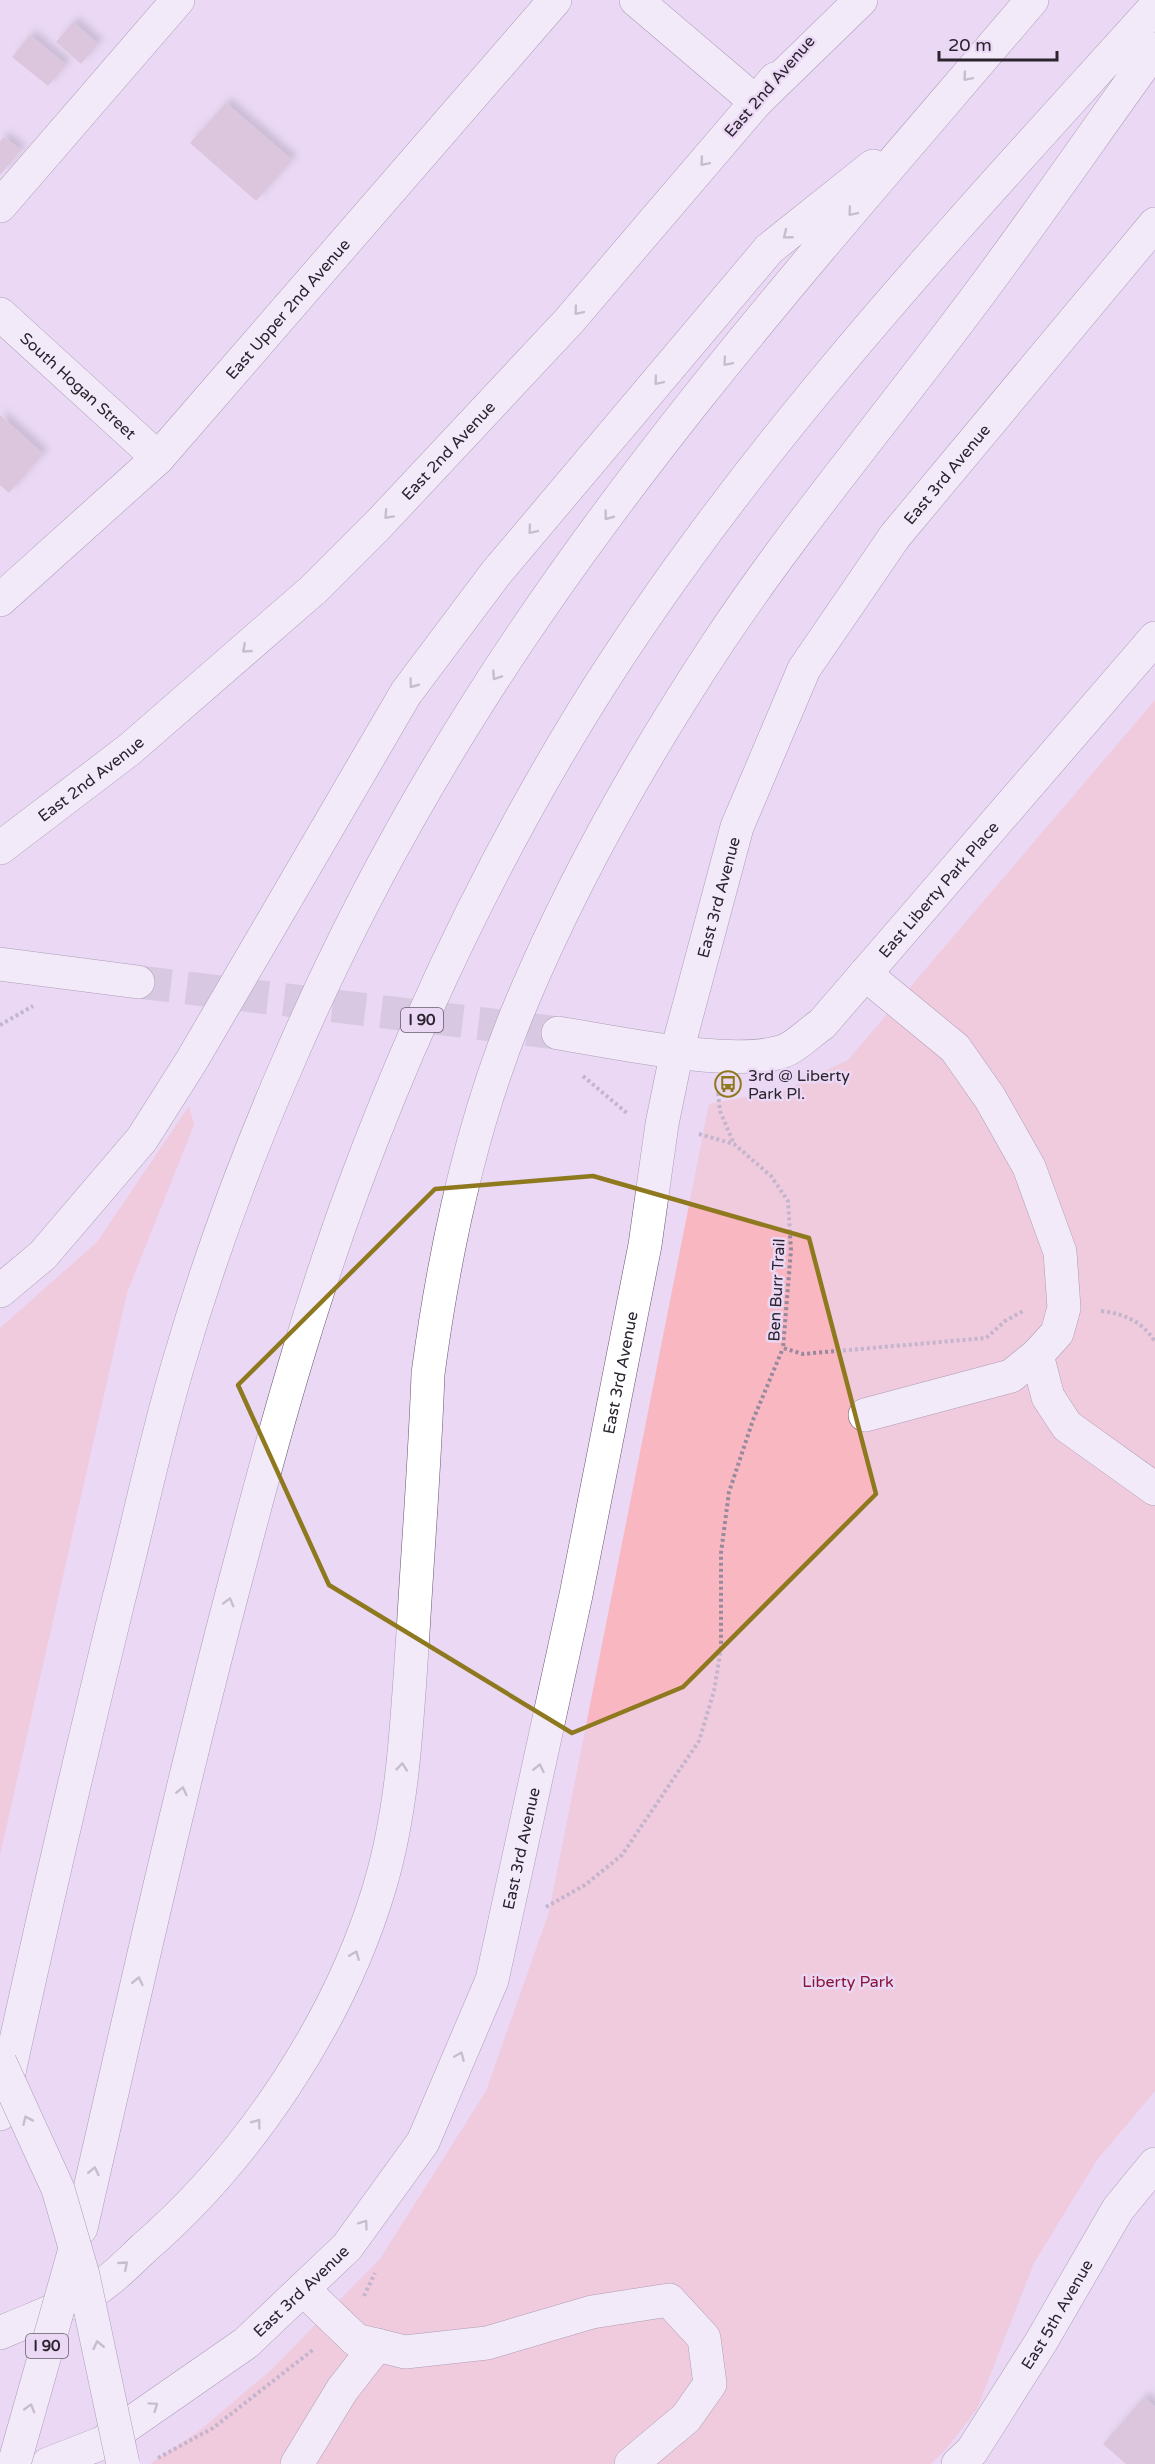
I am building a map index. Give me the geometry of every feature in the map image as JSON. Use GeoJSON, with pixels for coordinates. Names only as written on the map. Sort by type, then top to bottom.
{"type":"FeatureCollection","features":[{"type":"Feature","properties":{"kind":"main road"},"geometry":{"type":"LineString","coordinates":[[0,206],[178,0]]}},
{"type":"Feature","properties":{"kind":"main road","name":"East Upper 2nd Avenue"},"geometry":{"type":"LineString","coordinates":[[0,600],[158,458],[555,0]]}},
{"type":"Feature","properties":{"kind":"main road"},"geometry":{"type":"LineString","coordinates":[[636,0],[756,102],[861,0]]}},
{"type":"Feature","properties":{"kind":"main road","name":"East 2nd Avenue"},"geometry":{"type":"LineString","coordinates":[[0,848],[139,741],[314,589],[371,532],[569,321],[843,0]]}},
{"type":"Feature","properties":{"kind":"main road"},"geometry":{"type":"LineString","coordinates":[[0,2114],[58,1845],[178,1365],[236,1193],[288,1062],[332,967],[426,789],[476,707],[558,585],[646,465],[722,369],[1032,0]]}},
{"type":"Feature","properties":{"kind":"main road","name":"I 90"},"geometry":{"type":"LineString","coordinates":[[14,2464],[81,2228],[207,1683],[295,1362],[352,1192],[403,1061],[447,966],[506,848],[584,711],[669,584],[748,478],[938,248],[1155,7]]}},
{"type":"Feature","properties":{"kind":"main road"},"geometry":{"type":"LineString","coordinates":[[0,2332],[99,2288],[168,2228],[231,2158],[278,2095],[324,2019],[355,1958],[380,1887],[398,1798],[408,1706],[428,1374],[449,1242],[484,1105],[516,1016],[607,826],[652,747],[719,642],[834,483],[963,316],[1155,49]]}},
{"type":"Feature","properties":{"kind":"main road"},"geometry":{"type":"LineString","coordinates":[[0,1291],[43,1255],[142,1139],[192,1060],[406,693],[496,573],[769,249],[930,119]]}},
{"type":"Feature","properties":{"kind":"main road","name":"East 3rd Avenue"},"geometry":{"type":"LineString","coordinates":[[48,2464],[102,2443],[246,2343],[347,2247],[423,2142],[492,1980],[578,1583],[645,1245],[662,1124],[677,1051],[737,827],[804,669],[895,536],[1155,224]]}},
{"type":"Feature","properties":{"kind":"main road","name":"South Hogan Street"},"geometry":{"type":"LineString","coordinates":[[0,314],[158,458]]}},
{"type":"Feature","properties":{"kind":"main road","name":"East Liberty Park Place"},"geometry":{"type":"LineString","coordinates":[[558,1033],[677,1051],[753,1057],[786,1050],[822,1024],[1155,638]]}},
{"type":"Feature","properties":{"kind":"main road"},"geometry":{"type":"LineString","coordinates":[[0,964],[138,982]]}},
{"type":"Feature","properties":{"kind":"main road"},"geometry":{"type":"LineString","coordinates":[[865,974],[955,1048],[990,1098],[1029,1167],[1060,1252],[1064,1308],[1057,1333],[1037,1355],[1011,1376],[865,1415]]}},
{"type":"Feature","properties":{"kind":"main road"},"geometry":{"type":"LineString","coordinates":[[1037,1355],[1048,1397],[1067,1426],[1155,1489]]}},
{"type":"Feature","properties":{"kind":"main road"},"geometry":{"type":"LineString","coordinates":[[0,2062],[58,2189],[82,2275],[123,2464]]}},
{"type":"Feature","properties":{"kind":"main road","name":"East 5th Avenue"},"geometry":{"type":"LineString","coordinates":[[958,2464],[972,2451],[1041,2342],[1118,2209],[1155,2164]]}},
{"type":"Feature","properties":{"kind":"main road"},"geometry":{"type":"LineString","coordinates":[[303,2289],[356,2340],[405,2352],[487,2343],[592,2312],[669,2300],[704,2338],[710,2384],[686,2418],[631,2464]]}},
{"type":"Feature","properties":{"kind":"main road"},"geometry":{"type":"LineString","coordinates":[[297,2464],[342,2390],[376,2345]]}},
{"type":"Feature","properties":{"kind":"path"},"geometry":{"type":"LineString","coordinates":[[578,1074],[636,1119]]}},
{"type":"Feature","properties":{"kind":"path"},"geometry":{"type":"LineString","coordinates":[[717,1089],[723,1121],[734,1144]]}},
{"type":"Feature","properties":{"kind":"path","name":"Ben Burr Trail"},"geometry":{"type":"LineString","coordinates":[[693,1132],[734,1144],[771,1176],[788,1201],[791,1250],[783,1348],[803,1354],[986,1338],[1005,1321],[1021,1311],[1032,1309]]}},
{"type":"Feature","properties":{"kind":"path"},"geometry":{"type":"LineString","coordinates":[[1099,1311],[1119,1314],[1144,1325],[1155,1342]]}},
{"type":"Feature","properties":{"kind":"path"},"geometry":{"type":"LineString","coordinates":[[539,1911],[585,1885],[622,1855],[699,1741],[714,1691],[721,1648],[721,1553],[729,1492],[753,1420],[783,1348]]}},
{"type":"Feature","properties":{"kind":"highlighted area"},"geometry":{"type":"Polygon","coordinates":[[[593,1176],[809,1238],[876,1494],[683,1687],[572,1733],[329,1585],[238,1385],[435,1189],[593,1176]]]}},
{"type":"Feature","properties":{"kind":"green space","name":"Liberty Park"},"geometry":{"type":"Polygon","coordinates":[[[1155,700],[1155,2091],[1097,2160],[1034,2263],[977,2409],[947,2448],[931,2464],[150,2464],[199,2431],[270,2371],[380,2259],[486,2091],[549,1912],[709,1104],[788,1089],[848,1060],[1155,700]]]}},
{"type":"Feature","properties":{"kind":"green space"},"geometry":{"type":"Polygon","coordinates":[[[189,1106],[194,1125],[127,1293],[0,1855],[0,1328],[97,1242],[189,1106]]]}},
{"type":"Feature","properties":{"kind":"building"},"geometry":{"type":"Polygon","coordinates":[[[73,22],[98,44],[81,64],[56,42],[73,22]]]}},
{"type":"Feature","properties":{"kind":"building"},"geometry":{"type":"Polygon","coordinates":[[[30,35],[66,65],[48,86],[12,57],[30,35]]]}},
{"type":"Feature","properties":{"kind":"building"},"geometry":{"type":"Polygon","coordinates":[[[226,103],[292,160],[256,201],[190,143],[226,103]]]}},
{"type":"Feature","properties":{"kind":"building"},"geometry":{"type":"Polygon","coordinates":[[[4,137],[21,150],[0,175],[0,141],[4,137]]]}},
{"type":"Feature","properties":{"kind":"building"},"geometry":{"type":"Polygon","coordinates":[[[0,415],[43,454],[9,493],[0,485],[0,415]]]}},
{"type":"Feature","properties":{"kind":"building"},"geometry":{"type":"Polygon","coordinates":[[[1144,2397],[1155,2407],[1155,2464],[1126,2464],[1103,2444],[1144,2397]]]}},
{"type":"Feature","properties":{"kind":"tunnel"},"geometry":{"type":"LineString","coordinates":[[138,982],[558,1033]]}},
{"type":"Feature","properties":{"kind":"place","name":"3rd @ Liberty Park Pl."},"geometry":{"type":"Point","coordinates":[728,1084]}}]}
